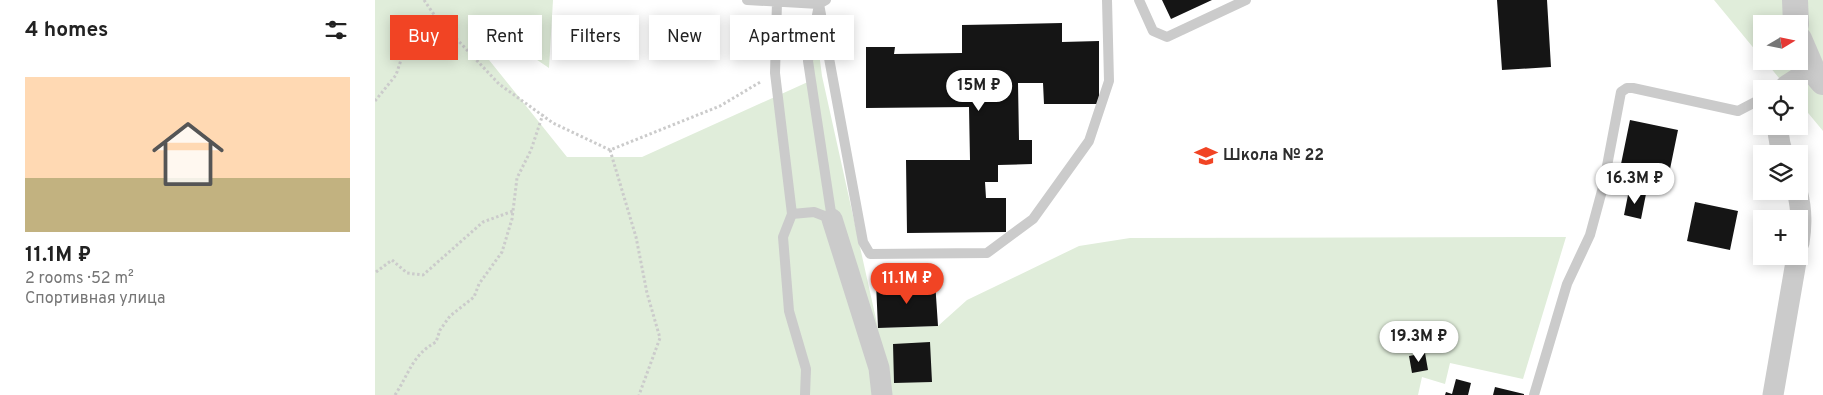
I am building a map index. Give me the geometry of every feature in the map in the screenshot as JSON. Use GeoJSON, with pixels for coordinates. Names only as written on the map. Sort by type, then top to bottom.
{"type":"FeatureCollection","features":[{"type":"Feature","properties":{"kind":"street"},"geometry":{"type":"LineString","coordinates":[[1795,0],[1796,15]]}},
{"type":"Feature","properties":{"kind":"street"},"geometry":{"type":"LineString","coordinates":[[1805,80],[1817,76],[1808,58]]}},
{"type":"Feature","properties":{"kind":"street"},"geometry":{"type":"LineString","coordinates":[[832,218],[879,368],[882,395]]}},
{"type":"Feature","properties":{"kind":"street"},"geometry":{"type":"LineString","coordinates":[[1773,395],[1795,265]]}},
{"type":"Feature","properties":{"kind":"lane"},"geometry":{"type":"LineString","coordinates":[[747,0],[822,2]]}},
{"type":"Feature","properties":{"kind":"lane"},"geometry":{"type":"LineString","coordinates":[[822,2],[863,242],[870,254],[904,254],[987,252],[1033,219],[1089,141],[1109,81],[1107,0]]}},
{"type":"Feature","properties":{"kind":"lane"},"geometry":{"type":"LineString","coordinates":[[1139,0],[1153,31],[1167,37],[1246,0]]}},
{"type":"Feature","properties":{"kind":"lane"},"geometry":{"type":"LineString","coordinates":[[777,2],[775,74],[792,214],[783,238],[789,310],[806,369],[805,395]]}},
{"type":"Feature","properties":{"kind":"lane"},"geometry":{"type":"LineString","coordinates":[[792,214],[814,212],[832,218],[808,61],[822,2]]}},
{"type":"Feature","properties":{"kind":"lane"},"geometry":{"type":"LineString","coordinates":[[1534,395],[1567,284],[1590,235],[1603,187],[1621,92],[1627,88],[1633,88],[1738,111],[1753,103]]}},
{"type":"Feature","properties":{"kind":"path"},"geometry":{"type":"LineString","coordinates":[[424,0],[434,15]]}},
{"type":"Feature","properties":{"kind":"path"},"geometry":{"type":"LineString","coordinates":[[458,40],[499,84],[553,123],[610,150],[720,106],[775,74]]}},
{"type":"Feature","properties":{"kind":"path"},"geometry":{"type":"LineString","coordinates":[[375,102],[396,75],[402,60]]}},
{"type":"Feature","properties":{"kind":"path"},"geometry":{"type":"LineString","coordinates":[[395,395],[413,362],[436,342],[440,330],[450,316],[474,297],[479,284],[502,252],[513,210],[517,178],[531,150],[543,114]]}},
{"type":"Feature","properties":{"kind":"path"},"geometry":{"type":"LineString","coordinates":[[610,150],[636,236],[647,293],[660,338],[639,395]]}},
{"type":"Feature","properties":{"kind":"path"},"geometry":{"type":"LineString","coordinates":[[376,272],[392,260],[407,273],[423,275],[483,222],[513,210]]}},
{"type":"Feature","properties":{"kind":"green space"},"geometry":{"type":"Polygon","coordinates":[[[375,0],[553,0],[549,68],[537,60],[542,60],[542,15],[468,15],[468,60],[489,60],[567,157],[642,157],[810,81],[808,60],[820,60],[878,328],[938,326],[967,300],[1079,246],[1130,238],[1566,237],[1523,379],[1450,363],[1445,384],[1422,377],[1418,395],[375,395],[375,0]]]}},
{"type":"Feature","properties":{"kind":"green space"},"geometry":{"type":"Polygon","coordinates":[[[1714,0],[1823,0],[1823,131],[1808,113],[1808,80],[1781,80],[1772,70],[1808,70],[1808,15],[1753,15],[1753,47],[1714,0]]]}},
{"type":"Feature","properties":{"kind":"building"},"geometry":{"type":"Polygon","coordinates":[[[1162,0],[1212,0],[1171,19],[1162,0]]]}},
{"type":"Feature","properties":{"kind":"building"},"geometry":{"type":"Polygon","coordinates":[[[1497,0],[1547,0],[1551,67],[1502,70],[1497,0]]]}},
{"type":"Feature","properties":{"kind":"building"},"geometry":{"type":"Polygon","coordinates":[[[1062,23],[1062,42],[1099,41],[1099,104],[1044,104],[1043,83],[1018,83],[1019,140],[1032,140],[1032,164],[998,165],[998,182],[985,182],[986,198],[1006,198],[1006,232],[907,233],[906,160],[970,160],[969,107],[866,108],[866,47],[895,47],[894,54],[962,53],[962,25],[1062,23]]]}},
{"type":"Feature","properties":{"kind":"building"},"geometry":{"type":"Polygon","coordinates":[[[1630,120],[1678,130],[1669,174],[1621,164],[1630,120]]]}},
{"type":"Feature","properties":{"kind":"building"},"geometry":{"type":"Polygon","coordinates":[[[1629,190],[1646,194],[1641,219],[1624,215],[1629,190]]]}},
{"type":"Feature","properties":{"kind":"building"},"geometry":{"type":"Polygon","coordinates":[[[1695,202],[1738,211],[1730,250],[1687,241],[1695,202]]]}},
{"type":"Feature","properties":{"kind":"building"},"geometry":{"type":"Polygon","coordinates":[[[935,281],[938,326],[878,328],[876,283],[935,281]]]}},
{"type":"Feature","properties":{"kind":"building"},"geometry":{"type":"Polygon","coordinates":[[[930,342],[932,382],[894,383],[893,344],[930,342]]]}},
{"type":"Feature","properties":{"kind":"building"},"geometry":{"type":"Polygon","coordinates":[[[1425,353],[1428,370],[1412,373],[1409,356],[1425,353]]]}},
{"type":"Feature","properties":{"kind":"building"},"geometry":{"type":"Polygon","coordinates":[[[1456,379],[1471,383],[1468,395],[1445,395],[1446,392],[1452,394],[1456,379]]]}},
{"type":"Feature","properties":{"kind":"building"},"geometry":{"type":"Polygon","coordinates":[[[1495,387],[1524,394],[1524,395],[1493,395],[1495,387]]]}},
{"type":"Feature","properties":{"kind":"place","name":"Школа № 22"},"geometry":{"type":"Point","coordinates":[1206,156]}}]}
